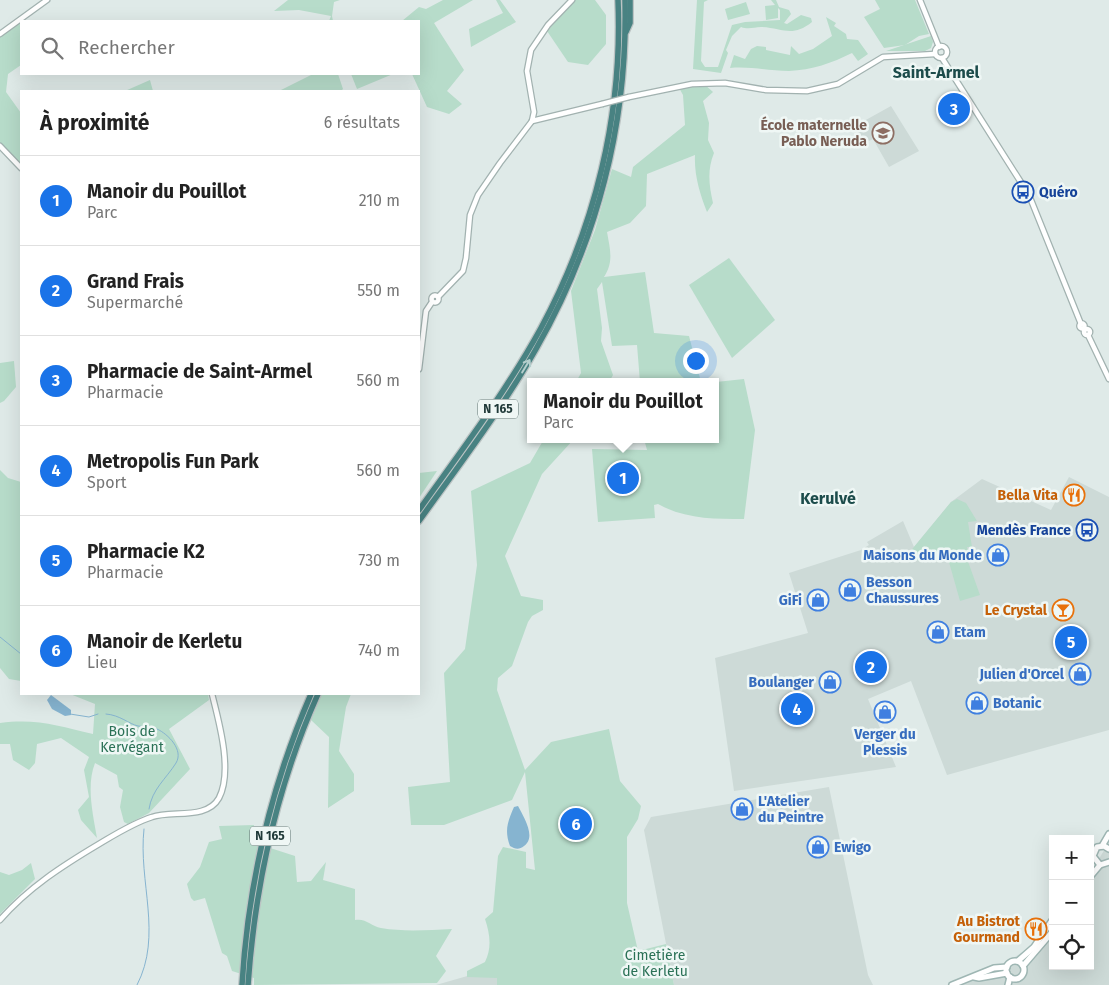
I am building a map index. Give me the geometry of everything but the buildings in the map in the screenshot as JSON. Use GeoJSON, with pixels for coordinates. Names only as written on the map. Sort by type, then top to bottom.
{"type":"FeatureCollection","features":[{"type":"Feature","properties":{"kind":"highway","name":"N 165"},"geometry":{"type":"LineString","coordinates":[[420,509],[518,366],[552,307],[576,252],[601,172],[612,119],[618,56],[618,0]]}},
{"type":"Feature","properties":{"kind":"highway","name":"N 165"},"geometry":{"type":"LineString","coordinates":[[420,520],[524,369],[567,289],[591,228],[609,167],[620,108],[625,36],[625,0]]}},
{"type":"Feature","properties":{"kind":"highway"},"geometry":{"type":"LineString","coordinates":[[625,36],[630,22],[630,0]]}},
{"type":"Feature","properties":{"kind":"highway","name":"N 165"},"geometry":{"type":"LineString","coordinates":[[242,985],[250,904],[261,844],[285,761],[311,695]]}},
{"type":"Feature","properties":{"kind":"highway","name":"N 165"},"geometry":{"type":"LineString","coordinates":[[248,985],[256,905],[268,845],[291,763],[318,695]]}},
{"type":"Feature","properties":{"kind":"main road"},"geometry":{"type":"LineString","coordinates":[[1094,853],[1095,849],[1102,846],[1109,834]]}},
{"type":"Feature","properties":{"kind":"main road"},"geometry":{"type":"LineString","coordinates":[[1102,846],[1109,849]]}},
{"type":"Feature","properties":{"kind":"main road"},"geometry":{"type":"LineString","coordinates":[[1094,862],[1100,865]]}},
{"type":"Feature","properties":{"kind":"main road"},"geometry":{"type":"LineString","coordinates":[[1094,872],[1100,865],[1109,862]]}},
{"type":"Feature","properties":{"kind":"main road"},"geometry":{"type":"LineString","coordinates":[[1018,962],[1034,947],[1049,925]]}},
{"type":"Feature","properties":{"kind":"main road"},"geometry":{"type":"LineString","coordinates":[[1013,985],[1023,974],[1023,966],[1049,936]]}},
{"type":"Feature","properties":{"kind":"main road"},"geometry":{"type":"LineString","coordinates":[[1008,985],[1008,972],[1011,962],[1018,962],[1023,966]]}},
{"type":"Feature","properties":{"kind":"main road"},"geometry":{"type":"LineString","coordinates":[[952,985],[974,977],[979,978],[1008,972],[1018,978]]}},
{"type":"Feature","properties":{"kind":"street"},"geometry":{"type":"LineString","coordinates":[[0,34],[47,0]]}},
{"type":"Feature","properties":{"kind":"street"},"geometry":{"type":"LineString","coordinates":[[420,361],[426,311],[432,302],[438,302],[438,296],[462,272],[466,258],[470,216],[478,196],[532,121],[534,112],[527,71],[528,58],[540,35],[572,0]]}},
{"type":"Feature","properties":{"kind":"street"},"geometry":{"type":"LineString","coordinates":[[920,0],[939,47],[946,50],[946,55],[942,58]]}},
{"type":"Feature","properties":{"kind":"street"},"geometry":{"type":"LineString","coordinates":[[935,54],[939,47]]}},
{"type":"Feature","properties":{"kind":"street"},"geometry":{"type":"LineString","coordinates":[[532,121],[629,97],[692,84],[725,83],[766,90],[807,91],[838,84],[883,57],[935,54],[938,58],[942,58],[1029,195],[1085,329],[1109,379]]}},
{"type":"Feature","properties":{"kind":"street"},"geometry":{"type":"LineString","coordinates":[[0,146],[20,167]]}},
{"type":"Feature","properties":{"kind":"street"},"geometry":{"type":"LineString","coordinates":[[0,920],[44,877],[125,829],[158,814],[205,810],[219,799],[224,785],[224,752],[212,695]]}},
{"type":"Feature","properties":{"kind":"shaded area","name":"École maternelle Pablo Neruda"},"geometry":{"type":"Polygon","coordinates":[[[891,106],[919,151],[889,167],[873,139],[863,144],[855,126],[891,106]]]}},
{"type":"Feature","properties":{"kind":"shaded area"},"geometry":{"type":"Polygon","coordinates":[[[1069,477],[1109,497],[1109,730],[947,775],[911,681],[868,699],[896,767],[734,791],[715,658],[808,633],[789,573],[861,550],[869,545],[867,542],[903,521],[914,547],[951,502],[982,479],[1051,510],[1069,477]]]}},
{"type":"Feature","properties":{"kind":"shaded area"},"geometry":{"type":"Polygon","coordinates":[[[829,787],[868,975],[873,985],[674,985],[644,830],[651,817],[829,787]]]}},
{"type":"Feature","properties":{"kind":"shaded area"},"geometry":{"type":"Polygon","coordinates":[[[1109,842],[1109,985],[958,985],[1004,964],[1029,948],[1049,925],[1049,970],[1094,970],[1094,867],[1109,842]]]}},
{"type":"Feature","properties":{"kind":"shaded area"},"geometry":{"type":"Polygon","coordinates":[[[509,964],[515,985],[436,985],[509,964]]]}},
{"type":"Feature","properties":{"kind":"green space"},"geometry":{"type":"Polygon","coordinates":[[[288,0],[340,0],[334,2],[333,20],[329,20],[331,16],[299,10],[274,11],[288,0]]]}},
{"type":"Feature","properties":{"kind":"green space"},"geometry":{"type":"Polygon","coordinates":[[[443,0],[473,0],[434,23],[464,70],[447,91],[462,104],[449,114],[427,107],[412,75],[420,75],[420,20],[403,20],[419,7],[426,9],[443,0]]]}},
{"type":"Feature","properties":{"kind":"green space"},"geometry":{"type":"Polygon","coordinates":[[[496,0],[500,0],[516,22],[471,47],[469,29],[503,13],[496,0]]]}},
{"type":"Feature","properties":{"kind":"green space"},"geometry":{"type":"Polygon","coordinates":[[[575,0],[595,0],[606,15],[606,44],[588,65],[568,62],[547,31],[575,0]]]}},
{"type":"Feature","properties":{"kind":"green space"},"geometry":{"type":"Polygon","coordinates":[[[697,0],[708,0],[704,2],[701,61],[705,67],[718,67],[732,25],[745,22],[780,20],[780,10],[778,8],[778,18],[766,20],[765,6],[775,5],[771,0],[776,0],[779,7],[789,10],[791,14],[784,23],[787,24],[801,15],[811,18],[812,22],[799,30],[793,31],[761,27],[741,27],[732,36],[726,50],[728,53],[721,73],[693,69],[697,0]]]}},
{"type":"Feature","properties":{"kind":"green space"},"geometry":{"type":"Polygon","coordinates":[[[875,0],[915,0],[929,34],[919,36],[905,45],[884,48],[864,17],[880,9],[875,0]]]}},
{"type":"Feature","properties":{"kind":"green space"},"geometry":{"type":"Polygon","coordinates":[[[746,2],[750,14],[728,20],[725,9],[746,2]]]}},
{"type":"Feature","properties":{"kind":"green space"},"geometry":{"type":"Polygon","coordinates":[[[826,17],[836,23],[834,26],[846,34],[847,39],[858,40],[868,54],[858,61],[852,53],[822,65],[789,71],[730,68],[734,55],[745,59],[751,49],[757,46],[790,55],[791,46],[799,54],[813,49],[832,36],[826,17]]]}},
{"type":"Feature","properties":{"kind":"green space"},"geometry":{"type":"Polygon","coordinates":[[[20,22],[20,66],[8,74],[6,92],[20,112],[20,167],[0,144],[0,31],[20,22]]]}},
{"type":"Feature","properties":{"kind":"green space"},"geometry":{"type":"Polygon","coordinates":[[[931,36],[933,42],[931,48],[925,51],[886,51],[931,36]]]}},
{"type":"Feature","properties":{"kind":"green space"},"geometry":{"type":"Polygon","coordinates":[[[311,75],[338,75],[343,89],[342,90],[281,90],[311,75]]]}},
{"type":"Feature","properties":{"kind":"green space"},"geometry":{"type":"Polygon","coordinates":[[[351,75],[391,75],[357,89],[351,75]]]}},
{"type":"Feature","properties":{"kind":"green space"},"geometry":{"type":"Polygon","coordinates":[[[150,80],[153,90],[127,90],[150,80]]]}},
{"type":"Feature","properties":{"kind":"green space"},"geometry":{"type":"Polygon","coordinates":[[[704,84],[713,92],[703,101],[709,123],[708,140],[714,153],[710,165],[709,178],[713,203],[707,212],[695,170],[695,155],[647,174],[646,206],[630,223],[607,232],[610,261],[604,277],[645,272],[654,333],[689,336],[700,378],[640,378],[637,345],[612,346],[602,282],[597,289],[602,328],[601,341],[613,375],[611,378],[578,378],[581,373],[571,291],[595,230],[612,169],[631,177],[633,167],[685,125],[683,95],[678,86],[704,84]]]}},
{"type":"Feature","properties":{"kind":"green space"},"geometry":{"type":"Polygon","coordinates":[[[729,258],[775,320],[732,358],[689,285],[729,258]]]}},
{"type":"Feature","properties":{"kind":"green space"},"geometry":{"type":"Polygon","coordinates":[[[14,361],[16,387],[0,403],[0,363],[14,361]]]}},
{"type":"Feature","properties":{"kind":"green space"},"geometry":{"type":"Polygon","coordinates":[[[744,379],[755,430],[744,519],[689,515],[678,513],[658,504],[654,505],[655,518],[598,522],[592,449],[647,450],[645,443],[719,443],[719,382],[744,379]]]}},
{"type":"Feature","properties":{"kind":"green space","name":"Cimetière de Kerletu"},"geometry":{"type":"Polygon","coordinates":[[[542,443],[570,443],[542,474],[505,556],[521,596],[543,600],[543,610],[532,616],[528,622],[512,666],[498,678],[497,690],[525,770],[551,742],[609,729],[620,781],[641,806],[638,819],[627,837],[627,903],[638,951],[666,944],[674,985],[497,985],[497,978],[467,977],[467,971],[485,962],[489,951],[490,941],[485,919],[493,912],[498,856],[503,847],[526,852],[526,868],[535,870],[525,772],[512,800],[444,825],[411,825],[408,787],[450,782],[444,673],[465,649],[477,565],[471,491],[530,463],[542,443]]]}},
{"type":"Feature","properties":{"kind":"green space"},"geometry":{"type":"Polygon","coordinates":[[[0,470],[8,478],[20,482],[20,681],[9,679],[0,668],[0,470]]]}},
{"type":"Feature","properties":{"kind":"green space"},"geometry":{"type":"Polygon","coordinates":[[[437,471],[420,496],[420,473],[437,471]]]}},
{"type":"Feature","properties":{"kind":"green space"},"geometry":{"type":"Polygon","coordinates":[[[957,499],[966,503],[977,521],[968,522],[972,547],[967,547],[968,552],[965,553],[980,595],[960,601],[947,555],[919,561],[909,553],[951,502],[957,499]]]}},
{"type":"Feature","properties":{"kind":"green space","name":"Bois de Kervégant"},"geometry":{"type":"Polygon","coordinates":[[[72,695],[208,695],[209,700],[169,729],[190,769],[149,813],[128,824],[124,822],[120,807],[123,790],[119,787],[117,775],[95,763],[92,772],[91,791],[97,838],[81,820],[78,810],[89,797],[84,770],[89,757],[61,738],[37,744],[35,763],[29,770],[13,760],[10,744],[0,744],[0,723],[36,722],[93,734],[95,704],[72,695]]]}},
{"type":"Feature","properties":{"kind":"green space"},"geometry":{"type":"Polygon","coordinates":[[[322,695],[351,695],[346,707],[339,751],[354,774],[354,791],[328,808],[329,737],[311,720],[322,695]]]}},
{"type":"Feature","properties":{"kind":"green space"},"geometry":{"type":"Polygon","coordinates":[[[254,825],[252,842],[295,856],[297,882],[311,881],[326,862],[323,880],[355,889],[355,920],[362,920],[377,927],[390,929],[452,929],[436,956],[446,971],[437,983],[254,985],[254,978],[232,971],[227,956],[222,953],[205,898],[194,901],[191,898],[187,884],[200,867],[209,842],[222,839],[219,826],[254,825]]]}},
{"type":"Feature","properties":{"kind":"green space"},"geometry":{"type":"Polygon","coordinates":[[[31,863],[35,879],[0,914],[0,872],[9,875],[22,870],[31,863]]]}},
{"type":"Feature","properties":{"kind":"water"},"geometry":{"type":"Polygon","coordinates":[[[51,695],[71,710],[71,715],[65,716],[52,709],[47,700],[51,695]]]}},
{"type":"Feature","properties":{"kind":"water"},"geometry":{"type":"Polygon","coordinates":[[[518,806],[528,826],[529,837],[528,842],[524,846],[517,849],[510,846],[507,830],[514,807],[518,806]]]}},
{"type":"Feature","properties":{"kind":"waterway"},"geometry":{"type":"LineString","coordinates":[[0,637],[20,653]]}},
{"type":"Feature","properties":{"kind":"waterway"},"geometry":{"type":"LineString","coordinates":[[70,714],[89,717],[98,714]]}},
{"type":"Feature","properties":{"kind":"waterway"},"geometry":{"type":"LineString","coordinates":[[106,714],[116,716],[138,726],[157,729],[174,743],[178,758],[156,790],[149,809]]}},
{"type":"Feature","properties":{"kind":"waterway"},"geometry":{"type":"LineString","coordinates":[[137,985],[145,966],[149,928],[144,869],[144,829]]}},
{"type":"Feature","properties":{"kind":"place","name":"Pharmacie de Saint-Armel"},"geometry":{"type":"Point","coordinates":[954,109]}},
{"type":"Feature","properties":{"kind":"place","name":"École maternelle Pablo Neruda"},"geometry":{"type":"Point","coordinates":[883,133]}},
{"type":"Feature","properties":{"kind":"place","name":"Quéro"},"geometry":{"type":"Point","coordinates":[1023,192]}},
{"type":"Feature","properties":{"kind":"place","name":"Manoir du Pouillot"},"geometry":{"type":"Point","coordinates":[623,478]}},
{"type":"Feature","properties":{"kind":"place","name":"Bella Vita"},"geometry":{"type":"Point","coordinates":[1074,495]}},
{"type":"Feature","properties":{"kind":"place","name":"Mendès France"},"geometry":{"type":"Point","coordinates":[1087,530]}},
{"type":"Feature","properties":{"kind":"place","name":"Maisons du Monde"},"geometry":{"type":"Point","coordinates":[998,555]}},
{"type":"Feature","properties":{"kind":"place","name":"Besson Chaussures"},"geometry":{"type":"Point","coordinates":[850,590]}},
{"type":"Feature","properties":{"kind":"place","name":"GiFi"},"geometry":{"type":"Point","coordinates":[818,600]}},
{"type":"Feature","properties":{"kind":"place","name":"Le Crystal"},"geometry":{"type":"Point","coordinates":[1063,610]}},
{"type":"Feature","properties":{"kind":"place","name":"Etam"},"geometry":{"type":"Point","coordinates":[938,632]}},
{"type":"Feature","properties":{"kind":"place","name":"Pharmacie K2"},"geometry":{"type":"Point","coordinates":[1071,642]}},
{"type":"Feature","properties":{"kind":"place","name":"Grand Frais"},"geometry":{"type":"Point","coordinates":[871,667]}},
{"type":"Feature","properties":{"kind":"place","name":"Julien d'Orcel"},"geometry":{"type":"Point","coordinates":[1080,674]}},
{"type":"Feature","properties":{"kind":"place","name":"Boulanger"},"geometry":{"type":"Point","coordinates":[830,682]}},
{"type":"Feature","properties":{"kind":"place","name":"Botanic"},"geometry":{"type":"Point","coordinates":[977,703]}},
{"type":"Feature","properties":{"kind":"place","name":"Metropolis Fun Park"},"geometry":{"type":"Point","coordinates":[797,709]}},
{"type":"Feature","properties":{"kind":"place","name":"Verger du Plessis"},"geometry":{"type":"Point","coordinates":[885,712]}},
{"type":"Feature","properties":{"kind":"place","name":"L'Atelier du Peintre"},"geometry":{"type":"Point","coordinates":[742,809]}},
{"type":"Feature","properties":{"kind":"place","name":"Manoir de Kerletu"},"geometry":{"type":"Point","coordinates":[576,824]}},
{"type":"Feature","properties":{"kind":"place","name":"Ewigo"},"geometry":{"type":"Point","coordinates":[818,847]}},
{"type":"Feature","properties":{"kind":"place","name":"Au Bistrot Gourmand"},"geometry":{"type":"Point","coordinates":[1036,929]}},
{"type":"Feature","properties":{"kind":"district","name":"Saint-Armel"},"geometry":{"type":"Point","coordinates":[936,72]}},
{"type":"Feature","properties":{"kind":"district","name":"Kerulvé"},"geometry":{"type":"Point","coordinates":[828,498]}}]}
